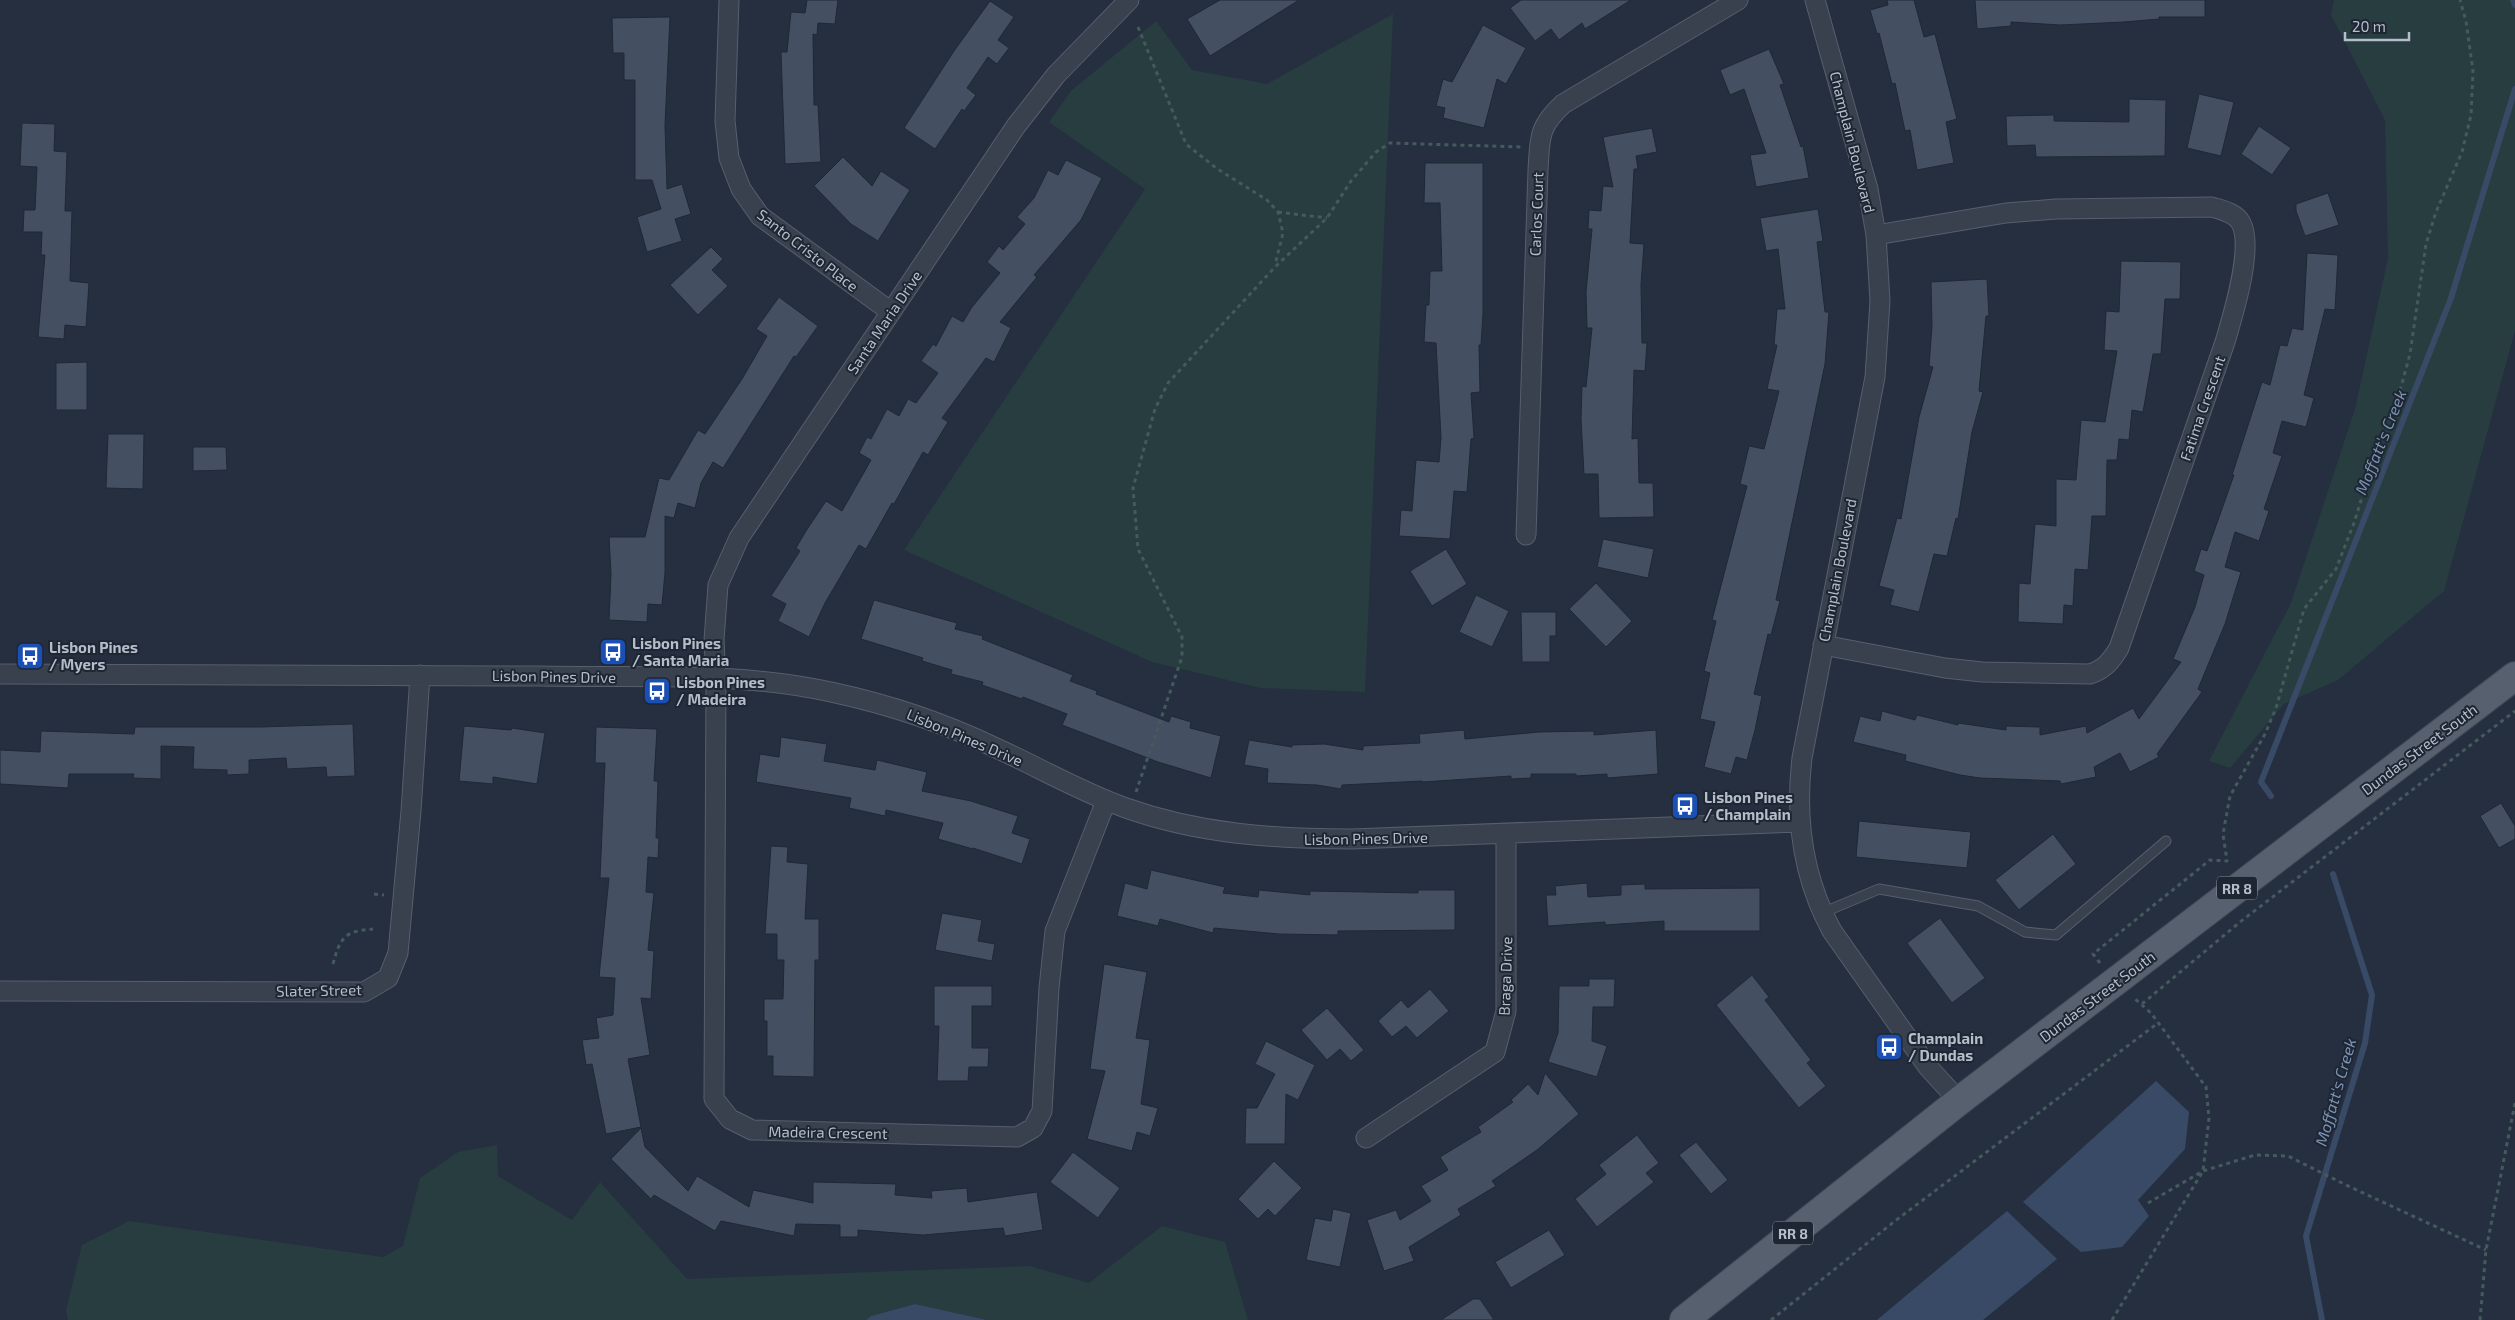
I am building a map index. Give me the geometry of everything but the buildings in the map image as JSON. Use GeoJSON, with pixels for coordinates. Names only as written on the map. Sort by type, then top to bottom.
{"type":"FeatureCollection","features":[{"type":"Feature","properties":{"kind":"main road","name":"Dundas Street South"},"geometry":{"type":"LineString","coordinates":[[1684,1320],[1960,1101],[2515,676]]}},
{"type":"Feature","properties":{"kind":"street","name":"Santo Cristo Place"},"geometry":{"type":"LineString","coordinates":[[729,0],[725,121],[729,158],[741,189],[760,216],[890,312]]}},
{"type":"Feature","properties":{"kind":"street","name":"Santa Maria Drive"},"geometry":{"type":"LineString","coordinates":[[716,679],[714,640],[718,585],[738,538],[1033,104],[1056,75],[1129,0]]}},
{"type":"Feature","properties":{"kind":"street","name":"Carlos Court"},"geometry":{"type":"LineString","coordinates":[[1526,535],[1542,131],[1548,118],[1564,104],[1738,0]]}},
{"type":"Feature","properties":{"kind":"street","name":"Champlain Boulevard"},"geometry":{"type":"LineString","coordinates":[[1815,0],[1868,189],[1876,235],[1880,302],[1875,377],[1802,758],[1798,790],[1799,822],[1808,871],[1822,913],[1832,932],[1928,1067],[1960,1101]]}},
{"type":"Feature","properties":{"kind":"street","name":"Fatima Crescent"},"geometry":{"type":"LineString","coordinates":[[1823,645],[1945,668],[1982,672],[2090,674],[2101,670],[2111,662],[2119,648],[2225,342],[2234,309],[2247,243],[2241,222],[2228,211],[2212,207],[2056,209],[2006,213],[1876,235]]}},
{"type":"Feature","properties":{"kind":"street","name":"Lisbon Pines Drive"},"geometry":{"type":"LineString","coordinates":[[0,674],[420,675],[716,679],[829,691],[915,714],[993,746],[1106,801],[1174,822],[1253,836],[1292,839],[1352,839],[1799,822]]}},
{"type":"Feature","properties":{"kind":"street","name":"Slater Street"},"geometry":{"type":"LineString","coordinates":[[0,991],[364,992],[388,978],[398,954],[411,811],[420,675]]}},
{"type":"Feature","properties":{"kind":"street","name":"Madeira Crescent"},"geometry":{"type":"LineString","coordinates":[[716,679],[714,1099],[730,1119],[752,1130],[1017,1137],[1033,1128],[1042,1111],[1049,988],[1055,931],[1106,801]]}},
{"type":"Feature","properties":{"kind":"street","name":"Braga Drive"},"geometry":{"type":"LineString","coordinates":[[1366,1138],[1495,1052],[1506,1012],[1506,834]]}},
{"type":"Feature","properties":{"kind":"lane"},"geometry":{"type":"LineString","coordinates":[[1822,913],[1879,889],[1978,906],[2025,932],[2056,935],[2166,841]]}},
{"type":"Feature","properties":{"kind":"path"},"geometry":{"type":"LineString","coordinates":[[2099,962],[2093,954],[2210,860],[2227,861],[2223,834],[2230,796],[2265,734],[2276,708],[2304,609],[2336,569],[2354,523],[2379,442],[2395,409],[2410,354],[2426,244],[2436,212],[2462,152],[2471,114],[2473,71],[2466,21],[2460,0]]}},
{"type":"Feature","properties":{"kind":"path"},"geometry":{"type":"LineString","coordinates":[[1138,27],[1186,144],[1216,168],[1267,200],[1278,212],[1283,232],[1275,267]]}},
{"type":"Feature","properties":{"kind":"path"},"geometry":{"type":"LineString","coordinates":[[1135,794],[1182,657],[1182,637],[1138,549],[1133,488],[1154,409],[1168,384],[1275,267],[1327,218],[1351,181],[1376,152],[1390,143],[1540,147]]}},
{"type":"Feature","properties":{"kind":"path"},"geometry":{"type":"LineString","coordinates":[[1278,212],[1327,218]]}},
{"type":"Feature","properties":{"kind":"path"},"geometry":{"type":"LineString","coordinates":[[2142,1004],[2240,922],[2515,711]]}},
{"type":"Feature","properties":{"kind":"path"},"geometry":{"type":"LineString","coordinates":[[333,964],[338,944],[346,935],[358,930],[373,929]]}},
{"type":"Feature","properties":{"kind":"path"},"geometry":{"type":"LineString","coordinates":[[2112,1320],[2203,1171],[2209,1118],[2206,1087],[2158,1023],[2136,999]]}},
{"type":"Feature","properties":{"kind":"path"},"geometry":{"type":"LineString","coordinates":[[1771,1320],[1895,1221],[2158,1023]]}},
{"type":"Feature","properties":{"kind":"path"},"geometry":{"type":"LineString","coordinates":[[2480,1320],[2486,1250],[2515,1103]]}},
{"type":"Feature","properties":{"kind":"path"},"geometry":{"type":"LineString","coordinates":[[2148,1203],[2203,1171],[2255,1154],[2288,1156],[2346,1186],[2486,1250]]}},
{"type":"Feature","properties":{"kind":"green space"},"geometry":{"type":"Polygon","coordinates":[[[2334,0],[2515,0],[2515,331],[2444,591],[2338,680],[2284,704],[2230,768],[2209,761],[2291,603],[2355,409],[2388,258],[2385,120],[2331,15],[2334,0]]]}},
{"type":"Feature","properties":{"kind":"green space"},"geometry":{"type":"Polygon","coordinates":[[[1393,14],[1365,692],[1261,688],[1152,662],[904,550],[1145,189],[1049,122],[1071,91],[1156,21],[1192,70],[1267,84],[1393,14]]]}},
{"type":"Feature","properties":{"kind":"green space"},"geometry":{"type":"Polygon","coordinates":[[[497,1145],[498,1176],[572,1220],[600,1182],[687,1279],[1029,1266],[1089,1283],[1162,1226],[1225,1242],[1248,1320],[987,1320],[915,1304],[871,1316],[866,1320],[68,1320],[66,1310],[82,1245],[129,1221],[383,1257],[403,1246],[420,1178],[458,1152],[497,1145]]]}},
{"type":"Feature","properties":{"kind":"water"},"geometry":{"type":"Polygon","coordinates":[[[2156,1081],[2189,1112],[2185,1149],[2138,1200],[2149,1216],[2122,1247],[2081,1252],[2023,1202],[2156,1081]]]}},
{"type":"Feature","properties":{"kind":"water"},"geometry":{"type":"Polygon","coordinates":[[[2007,1211],[2057,1259],[1983,1320],[1877,1320],[2007,1211]]]}},
{"type":"Feature","properties":{"kind":"water"},"geometry":{"type":"Polygon","coordinates":[[[915,1304],[987,1320],[866,1320],[871,1316],[915,1304]]]}},
{"type":"Feature","properties":{"kind":"waterway","name":"Moffatt's Creek"},"geometry":{"type":"LineString","coordinates":[[2513,0],[2515,5]]}},
{"type":"Feature","properties":{"kind":"waterway","name":"Moffatt's Creek"},"geometry":{"type":"LineString","coordinates":[[2271,796],[2261,782],[2451,298],[2515,89]]}},
{"type":"Feature","properties":{"kind":"waterway","name":"Moffatt's Creek"},"geometry":{"type":"LineString","coordinates":[[2322,1320],[2306,1236],[2365,1043],[2372,995],[2333,874]]}},
{"type":"Feature","properties":{"kind":"place","name":"Lisbon Pines / Santa Maria"},"geometry":{"type":"Point","coordinates":[613,652]}},
{"type":"Feature","properties":{"kind":"place","name":"Lisbon Pines / Myers"},"geometry":{"type":"Point","coordinates":[30,656]}},
{"type":"Feature","properties":{"kind":"place","name":"Lisbon Pines / Madeira"},"geometry":{"type":"Point","coordinates":[657,691]}},
{"type":"Feature","properties":{"kind":"place","name":"Lisbon Pines / Champlain"},"geometry":{"type":"Point","coordinates":[1685,806]}},
{"type":"Feature","properties":{"kind":"place","name":"Champlain / Dundas"},"geometry":{"type":"Point","coordinates":[1889,1047]}}]}
